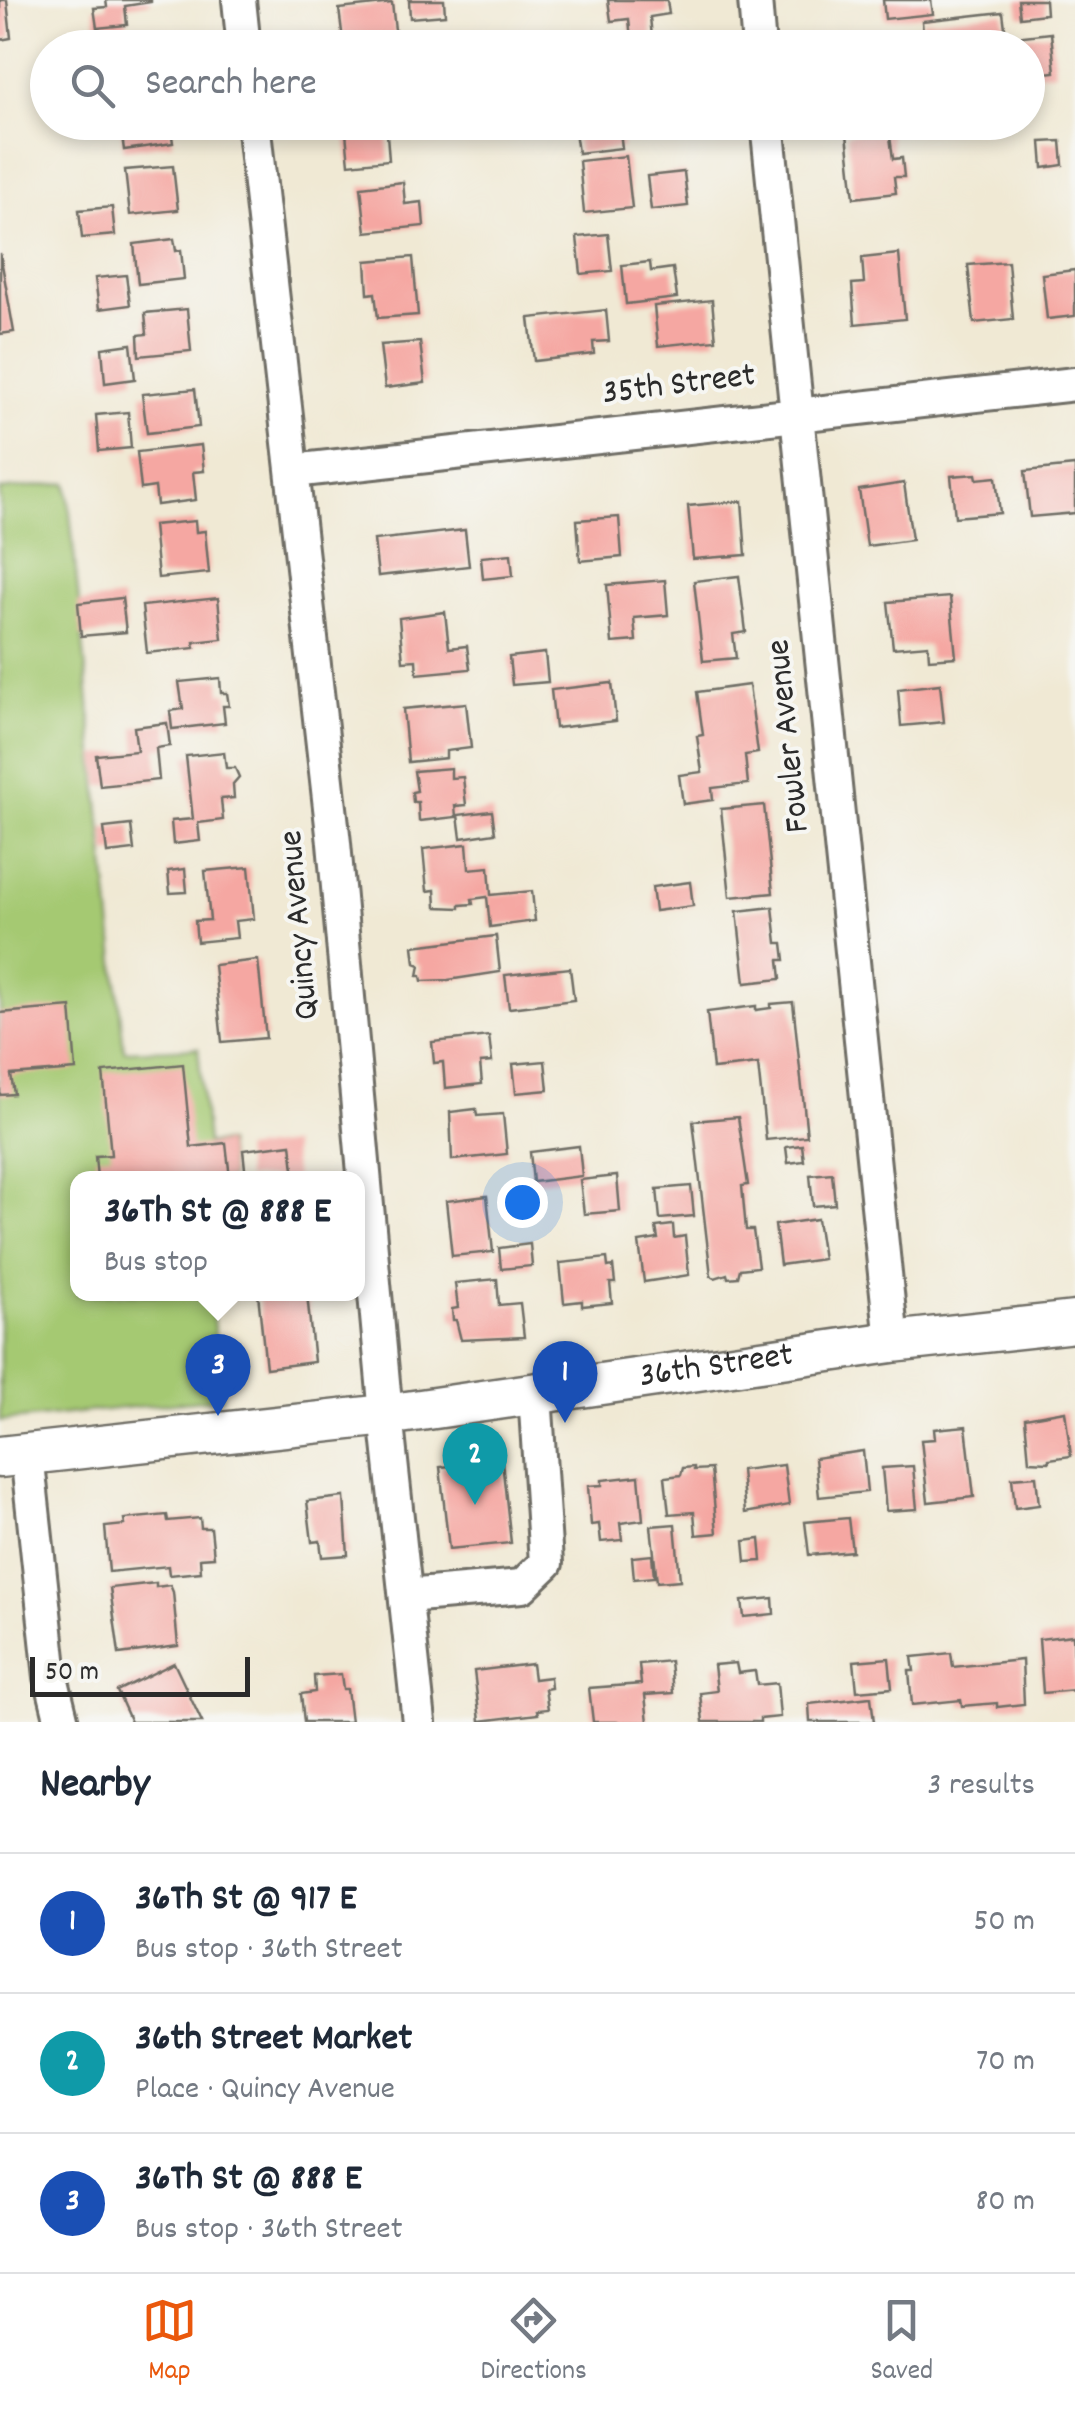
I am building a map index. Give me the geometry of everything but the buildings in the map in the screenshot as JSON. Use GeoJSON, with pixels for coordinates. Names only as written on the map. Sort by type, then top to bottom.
{"type":"FeatureCollection","features":[{"type":"Feature","properties":{"kind":"main road","name":"36th Street"},"geometry":{"type":"LineString","coordinates":[[14,1455],[386,1415],[892,1342],[1075,1322]]}},
{"type":"Feature","properties":{"kind":"street"},"geometry":{"type":"LineString","coordinates":[[239,0],[242,30]]}},
{"type":"Feature","properties":{"kind":"street"},"geometry":{"type":"LineString","coordinates":[[754,0],[758,30]]}},
{"type":"Feature","properties":{"kind":"street","name":"Quincy Avenue"},"geometry":{"type":"LineString","coordinates":[[255,140],[334,843],[364,1171]]}},
{"type":"Feature","properties":{"kind":"street","name":"Fowler Avenue"},"geometry":{"type":"LineString","coordinates":[[769,140],[892,1342]]}},
{"type":"Feature","properties":{"kind":"street","name":"35th Street"},"geometry":{"type":"LineString","coordinates":[[293,471],[1075,384]]}},
{"type":"Feature","properties":{"kind":"street","name":"Quincy Avenue"},"geometry":{"type":"LineString","coordinates":[[365,1184],[419,1722]]}},
{"type":"Feature","properties":{"kind":"street"},"geometry":{"type":"LineString","coordinates":[[406,1596],[522,1586],[546,1564],[535,1394]]}},
{"type":"Feature","properties":{"kind":"street"},"geometry":{"type":"LineString","coordinates":[[14,1455],[62,1722]]}},
{"type":"Feature","properties":{"kind":"green space"},"geometry":{"type":"Polygon","coordinates":[[[67,483],[124,1051],[198,1048],[207,1144],[226,1143],[229,1171],[70,1171],[70,1301],[211,1301],[222,1398],[0,1421],[0,490],[67,483]]]}},
{"type":"Feature","properties":{"kind":"place","name":"36Th St @ 888 E"},"geometry":{"type":"Point","coordinates":[218,1416]}},
{"type":"Feature","properties":{"kind":"place","name":"36Th St @ 917 E"},"geometry":{"type":"Point","coordinates":[565,1423]}},
{"type":"Feature","properties":{"kind":"place","name":"36th Street Market"},"geometry":{"type":"Point","coordinates":[475,1505]}}]}
